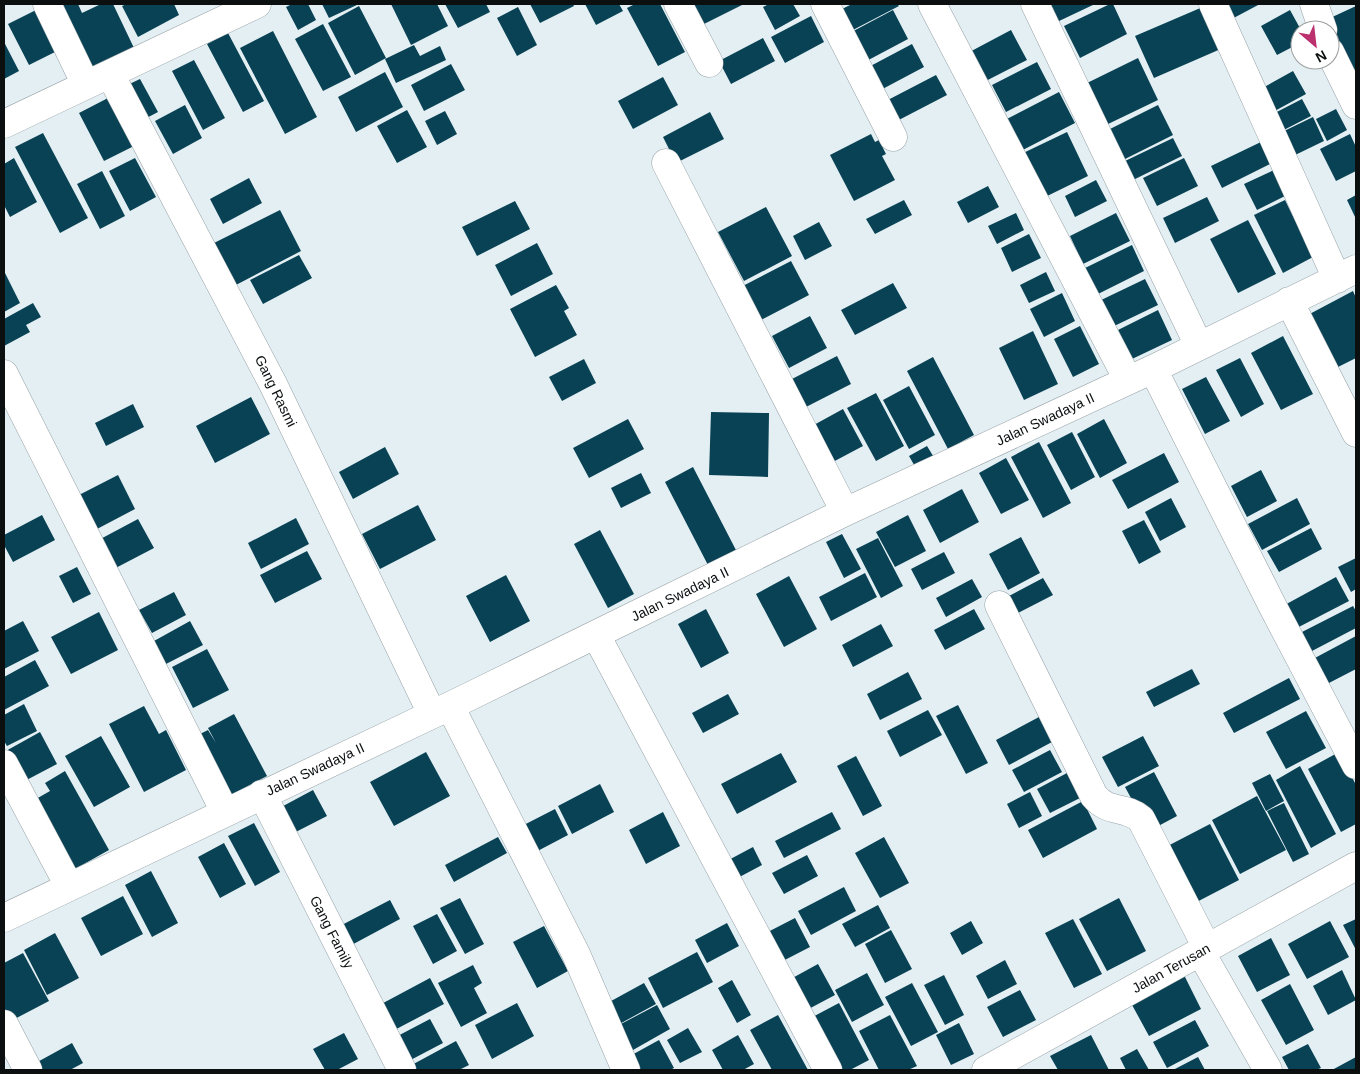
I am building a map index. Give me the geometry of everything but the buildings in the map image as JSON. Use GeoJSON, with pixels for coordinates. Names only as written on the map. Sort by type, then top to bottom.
{"type":"FeatureCollection","features":[{"type":"Feature","properties":{"kind":"street"},"geometry":{"type":"LineString","coordinates":[[47,4],[86,85]]}},
{"type":"Feature","properties":{"kind":"street"},"geometry":{"type":"LineString","coordinates":[[4,124],[257,4]]}},
{"type":"Feature","properties":{"kind":"street"},"geometry":{"type":"LineString","coordinates":[[678,4],[709,63]]}},
{"type":"Feature","properties":{"kind":"street"},"geometry":{"type":"LineString","coordinates":[[825,4],[893,138]]}},
{"type":"Feature","properties":{"kind":"street"},"geometry":{"type":"LineString","coordinates":[[932,4],[1128,380]]}},
{"type":"Feature","properties":{"kind":"street"},"geometry":{"type":"LineString","coordinates":[[1035,4],[1199,346]]}},
{"type":"Feature","properties":{"kind":"street"},"geometry":{"type":"LineString","coordinates":[[1213,4],[1346,274]]}},
{"type":"Feature","properties":{"kind":"street"},"geometry":{"type":"LineString","coordinates":[[1314,4],[1320,20]]}},
{"type":"Feature","properties":{"kind":"street"},"geometry":{"type":"LineString","coordinates":[[1339,70],[1356,105]]}},
{"type":"Feature","properties":{"kind":"street","name":"Gang Rasmi"},"geometry":{"type":"LineString","coordinates":[[110,74],[441,710],[576,954],[626,1070]]}},
{"type":"Feature","properties":{"kind":"street"},"geometry":{"type":"LineString","coordinates":[[666,163],[846,512]]}},
{"type":"Feature","properties":{"kind":"street","name":"Jalan Swadaya II"},"geometry":{"type":"LineString","coordinates":[[4,918],[596,636],[846,512],[1128,380],[1346,274]]}},
{"type":"Feature","properties":{"kind":"street"},"geometry":{"type":"LineString","coordinates":[[1289,301],[1356,433]]}},
{"type":"Feature","properties":{"kind":"street"},"geometry":{"type":"LineString","coordinates":[[1153,368],[1273,607],[1356,765]]}},
{"type":"Feature","properties":{"kind":"street"},"geometry":{"type":"LineString","coordinates":[[4,374],[225,812]]}},
{"type":"Feature","properties":{"kind":"street"},"geometry":{"type":"LineString","coordinates":[[999,605],[1094,796],[1102,805],[1133,812],[1140,819],[1204,950],[1268,1070]]}},
{"type":"Feature","properties":{"kind":"street"},"geometry":{"type":"LineString","coordinates":[[596,636],[828,1070]]}},
{"type":"Feature","properties":{"kind":"street"},"geometry":{"type":"LineString","coordinates":[[4,764],[69,886]]}},
{"type":"Feature","properties":{"kind":"street","name":"Gang Family"},"geometry":{"type":"LineString","coordinates":[[262,794],[402,1070]]}},
{"type":"Feature","properties":{"kind":"street","name":"Jalan Terusan"},"geometry":{"type":"LineString","coordinates":[[986,1070],[1356,866]]}},
{"type":"Feature","properties":{"kind":"street"},"geometry":{"type":"LineString","coordinates":[[4,1024],[28,1070]]}}]}
